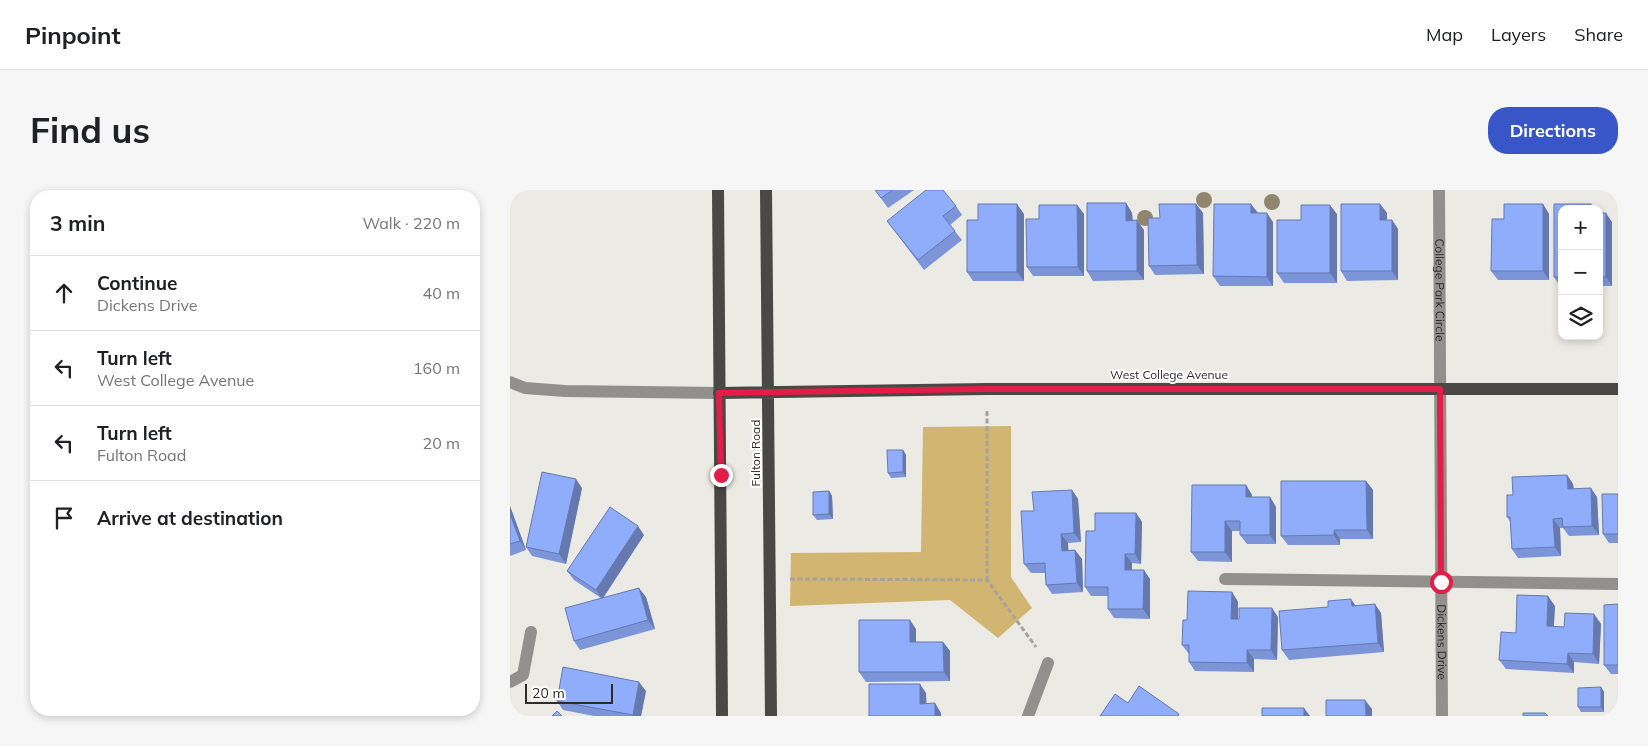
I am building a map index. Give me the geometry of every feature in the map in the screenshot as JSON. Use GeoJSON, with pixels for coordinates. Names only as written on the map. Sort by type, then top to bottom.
{"type":"FeatureCollection","features":[{"type":"Feature","properties":{"kind":"main road"},"geometry":{"type":"LineString","coordinates":[[718,190],[722,716]]}},
{"type":"Feature","properties":{"kind":"main road","name":"Fulton Road"},"geometry":{"type":"LineString","coordinates":[[766,190],[772,716]]}},
{"type":"Feature","properties":{"kind":"main road","name":"West College Avenue"},"geometry":{"type":"LineString","coordinates":[[719,393],[986,389],[1618,389]]}},
{"type":"Feature","properties":{"kind":"street","name":"College Park Circle"},"geometry":{"type":"LineString","coordinates":[[1439,190],[1440,389]]}},
{"type":"Feature","properties":{"kind":"street"},"geometry":{"type":"LineString","coordinates":[[510,382],[525,388],[565,391],[719,393]]}},
{"type":"Feature","properties":{"kind":"street","name":"Dickens Drive"},"geometry":{"type":"LineString","coordinates":[[1440,389],[1442,716]]}},
{"type":"Feature","properties":{"kind":"street"},"geometry":{"type":"LineString","coordinates":[[1225,579],[1618,584]]}},
{"type":"Feature","properties":{"kind":"street"},"geometry":{"type":"LineString","coordinates":[[510,682],[523,675],[532,632]]}},
{"type":"Feature","properties":{"kind":"street"},"geometry":{"type":"LineString","coordinates":[[1028,716],[1048,663]]}},
{"type":"Feature","properties":{"kind":"path"},"geometry":{"type":"LineString","coordinates":[[986,389],[986,580],[1048,663]]}},
{"type":"Feature","properties":{"kind":"path"},"geometry":{"type":"LineString","coordinates":[[770,579],[986,580]]}},
{"type":"Feature","properties":{"kind":"shaded area"},"geometry":{"type":"Polygon","coordinates":[[[1011,426],[1011,577],[1032,608],[998,638],[950,600],[790,606],[791,553],[921,552],[923,427],[1011,426]]]}},
{"type":"Feature","properties":{"kind":"building"},"geometry":{"type":"Polygon","coordinates":[[[875,190],[893,190],[881,198],[875,190]]]}},
{"type":"Feature","properties":{"kind":"building"},"geometry":{"type":"Polygon","coordinates":[[[926,190],[943,190],[956,206],[943,216],[955,231],[918,260],[887,221],[926,190]]]}},
{"type":"Feature","properties":{"kind":"building"},"geometry":{"type":"Polygon","coordinates":[[[1087,203],[1126,203],[1126,221],[1137,220],[1137,271],[1087,271],[1087,203]]]}},
{"type":"Feature","properties":{"kind":"building"},"geometry":{"type":"Polygon","coordinates":[[[978,204],[1017,204],[1017,272],[967,272],[967,220],[978,220],[978,204]]]}},
{"type":"Feature","properties":{"kind":"building"},"geometry":{"type":"Polygon","coordinates":[[[1159,204],[1196,204],[1197,265],[1149,266],[1148,218],[1160,218],[1159,204]]]}},
{"type":"Feature","properties":{"kind":"building"},"geometry":{"type":"Polygon","coordinates":[[[1214,204],[1251,204],[1251,213],[1267,213],[1267,277],[1213,276],[1214,204]]]}},
{"type":"Feature","properties":{"kind":"building"},"geometry":{"type":"Polygon","coordinates":[[[1341,204],[1380,204],[1380,220],[1392,220],[1392,271],[1341,271],[1341,204]]]}},
{"type":"Feature","properties":{"kind":"building"},"geometry":{"type":"Polygon","coordinates":[[[1504,204],[1543,204],[1543,271],[1491,271],[1492,219],[1504,219],[1504,204]]]}},
{"type":"Feature","properties":{"kind":"building"},"geometry":{"type":"Polygon","coordinates":[[[1554,204],[1591,204],[1558,205],[1558,277],[1554,277],[1554,204]]]}},
{"type":"Feature","properties":{"kind":"building"},"geometry":{"type":"Polygon","coordinates":[[[1039,205],[1077,205],[1078,267],[1027,267],[1026,219],[1039,219],[1039,205]]]}},
{"type":"Feature","properties":{"kind":"building"},"geometry":{"type":"Polygon","coordinates":[[[1301,205],[1330,205],[1330,273],[1277,273],[1277,220],[1301,220],[1301,205]]]}},
{"type":"Feature","properties":{"kind":"building"},"geometry":{"type":"Polygon","coordinates":[[[1603,213],[1606,213],[1606,277],[1603,277],[1603,213]]]}},
{"type":"Feature","properties":{"kind":"building"},"geometry":{"type":"Polygon","coordinates":[[[887,450],[903,450],[903,472],[888,473],[887,450]]]}},
{"type":"Feature","properties":{"kind":"building"},"geometry":{"type":"Polygon","coordinates":[[[542,472],[576,479],[559,554],[526,547],[542,472]]]}},
{"type":"Feature","properties":{"kind":"building"},"geometry":{"type":"Polygon","coordinates":[[[1567,475],[1568,489],[1591,488],[1592,526],[1563,527],[1562,518],[1553,519],[1555,547],[1512,549],[1510,517],[1507,517],[1507,495],[1513,495],[1512,477],[1567,475]]]}},
{"type":"Feature","properties":{"kind":"building"},"geometry":{"type":"Polygon","coordinates":[[[1281,481],[1366,481],[1367,530],[1334,530],[1334,535],[1281,536],[1281,481]]]}},
{"type":"Feature","properties":{"kind":"building"},"geometry":{"type":"Polygon","coordinates":[[[1192,485],[1246,485],[1246,497],[1270,497],[1270,535],[1240,535],[1240,521],[1225,521],[1225,552],[1191,552],[1192,485]]]}},
{"type":"Feature","properties":{"kind":"building"},"geometry":{"type":"Polygon","coordinates":[[[1072,490],[1074,533],[1061,534],[1062,551],[1075,550],[1077,583],[1046,585],[1045,563],[1024,564],[1021,511],[1034,511],[1032,492],[1072,490]]]}},
{"type":"Feature","properties":{"kind":"building"},"geometry":{"type":"Polygon","coordinates":[[[829,491],[829,514],[813,515],[813,492],[829,491]]]}},
{"type":"Feature","properties":{"kind":"building"},"geometry":{"type":"Polygon","coordinates":[[[1602,494],[1618,494],[1618,534],[1603,534],[1602,494]]]}},
{"type":"Feature","properties":{"kind":"building"},"geometry":{"type":"Polygon","coordinates":[[[610,507],[638,526],[596,590],[567,571],[610,507]]]}},
{"type":"Feature","properties":{"kind":"building"},"geometry":{"type":"Polygon","coordinates":[[[1095,513],[1136,513],[1135,554],[1125,554],[1125,570],[1144,570],[1143,609],[1108,609],[1108,587],[1085,587],[1086,531],[1095,531],[1095,513]]]}},
{"type":"Feature","properties":{"kind":"building"},"geometry":{"type":"Polygon","coordinates":[[[510,514],[520,541],[510,544],[510,514]]]}},
{"type":"Feature","properties":{"kind":"building"},"geometry":{"type":"Polygon","coordinates":[[[639,588],[648,620],[574,641],[565,608],[639,588]]]}},
{"type":"Feature","properties":{"kind":"building"},"geometry":{"type":"Polygon","coordinates":[[[1188,591],[1232,592],[1231,619],[1239,619],[1239,608],[1272,608],[1271,650],[1247,650],[1247,663],[1189,662],[1189,645],[1182,645],[1183,620],[1187,620],[1188,591]]]}},
{"type":"Feature","properties":{"kind":"building"},"geometry":{"type":"Polygon","coordinates":[[[1517,595],[1548,596],[1547,626],[1564,627],[1565,613],[1594,614],[1593,654],[1568,653],[1567,664],[1499,660],[1501,632],[1516,633],[1517,595]]]}},
{"type":"Feature","properties":{"kind":"building"},"geometry":{"type":"Polygon","coordinates":[[[1351,599],[1352,606],[1375,604],[1378,643],[1282,650],[1279,611],[1328,607],[1328,601],[1351,599]]]}},
{"type":"Feature","properties":{"kind":"building"},"geometry":{"type":"Polygon","coordinates":[[[1618,604],[1618,665],[1604,665],[1604,605],[1618,604]]]}},
{"type":"Feature","properties":{"kind":"building"},"geometry":{"type":"Polygon","coordinates":[[[859,620],[910,620],[910,642],[943,642],[944,672],[859,672],[859,620]]]}},
{"type":"Feature","properties":{"kind":"building"},"geometry":{"type":"Polygon","coordinates":[[[563,667],[639,682],[633,715],[557,701],[563,667]]]}},
{"type":"Feature","properties":{"kind":"building"},"geometry":{"type":"Polygon","coordinates":[[[869,684],[920,684],[920,704],[935,703],[935,716],[869,716],[869,684]]]}},
{"type":"Feature","properties":{"kind":"building"},"geometry":{"type":"Polygon","coordinates":[[[1139,686],[1179,714],[1178,716],[1100,716],[1115,694],[1128,703],[1139,686]]]}},
{"type":"Feature","properties":{"kind":"building"},"geometry":{"type":"Polygon","coordinates":[[[1601,687],[1601,707],[1578,707],[1578,688],[1601,687]]]}},
{"type":"Feature","properties":{"kind":"building"},"geometry":{"type":"Polygon","coordinates":[[[1326,700],[1365,700],[1366,716],[1326,716],[1326,700]]]}},
{"type":"Feature","properties":{"kind":"building"},"geometry":{"type":"Polygon","coordinates":[[[1262,708],[1304,708],[1304,716],[1262,716],[1262,708]]]}},
{"type":"Feature","properties":{"kind":"building"},"geometry":{"type":"Polygon","coordinates":[[[557,711],[562,716],[552,716],[557,711]]]}},
{"type":"Feature","properties":{"kind":"building"},"geometry":{"type":"Polygon","coordinates":[[[1523,713],[1545,713],[1548,716],[1523,716],[1523,713]]]}},
{"type":"Feature","properties":{"kind":"route"},"geometry":{"type":"LineString","coordinates":[[721,475],[719,393],[986,389],[1440,389],[1441,582]]}}]}
